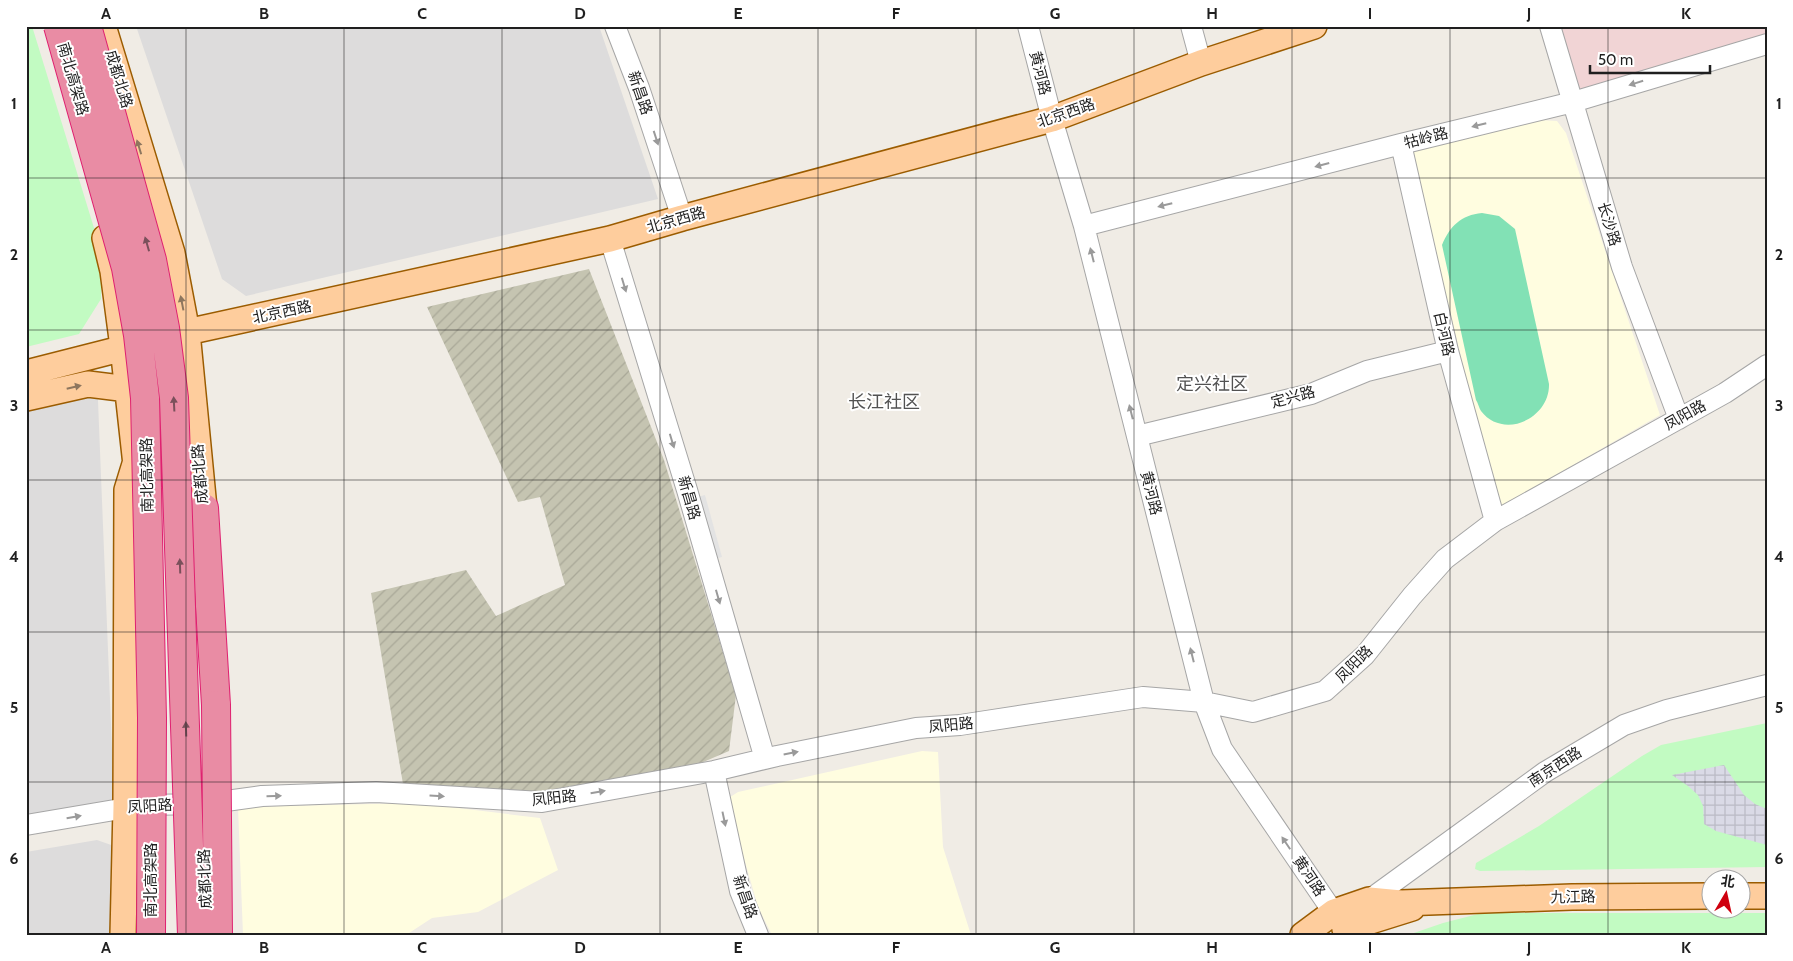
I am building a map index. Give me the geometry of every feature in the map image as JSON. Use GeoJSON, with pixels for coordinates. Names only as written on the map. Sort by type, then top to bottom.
{"type":"FeatureCollection","features":[{"type":"Feature","properties":{"kind":"highway","name":"南北高架路"},"geometry":{"type":"LineString","coordinates":[[58,26],[126,268],[138,335],[145,398],[152,718],[151,935]]}},
{"type":"Feature","properties":{"kind":"highway","name":"南北高架路"},"geometry":{"type":"LineString","coordinates":[[87,26],[152,260],[165,328],[174,398],[192,935]]}},
{"type":"Feature","properties":{"kind":"highway"},"geometry":{"type":"LineString","coordinates":[[133,935],[137,602],[135,464]]}},
{"type":"Feature","properties":{"kind":"highway"},"geometry":{"type":"LineString","coordinates":[[204,508],[216,705],[218,935]]}},
{"type":"Feature","properties":{"kind":"main road"},"geometry":{"type":"LineString","coordinates":[[44,26],[99,213],[112,271],[124,348],[135,464],[127,490],[135,806],[143,935]]}},
{"type":"Feature","properties":{"kind":"main road","name":"成都北路"},"geometry":{"type":"LineString","coordinates":[[103,26],[172,254],[187,332],[204,508],[225,652],[215,803],[204,869],[206,935]]}},
{"type":"Feature","properties":{"kind":"main road","name":"北京西路"},"geometry":{"type":"LineString","coordinates":[[26,373],[187,332],[610,239],[1052,119],[1200,63],[1314,26]]}},
{"type":"Feature","properties":{"kind":"main road"},"geometry":{"type":"LineString","coordinates":[[26,398],[88,384],[128,389]]}},
{"type":"Feature","properties":{"kind":"main road"},"geometry":{"type":"LineString","coordinates":[[215,803],[228,887],[230,935]]}},
{"type":"Feature","properties":{"kind":"main road"},"geometry":{"type":"LineString","coordinates":[[123,935],[135,806]]}},
{"type":"Feature","properties":{"kind":"main road"},"geometry":{"type":"LineString","coordinates":[[204,869],[228,887]]}},
{"type":"Feature","properties":{"kind":"main road","name":"九江路"},"geometry":{"type":"LineString","coordinates":[[1369,900],[1401,903],[1436,900],[1700,896]]}},
{"type":"Feature","properties":{"kind":"main road"},"geometry":{"type":"LineString","coordinates":[[1750,896],[1767,896]]}},
{"type":"Feature","properties":{"kind":"main road","name":"南京西路"},"geometry":{"type":"LineString","coordinates":[[1303,935],[1339,925],[1369,900]]}},
{"type":"Feature","properties":{"kind":"main road","name":"九江路"},"geometry":{"type":"LineString","coordinates":[[1339,925],[1436,900]]}},
{"type":"Feature","properties":{"kind":"street","name":"新昌路"},"geometry":{"type":"LineString","coordinates":[[615,26],[639,88],[682,218]]}},
{"type":"Feature","properties":{"kind":"street","name":"黄河路"},"geometry":{"type":"LineString","coordinates":[[1028,26],[1052,119],[1084,226],[1204,702],[1222,749],[1339,925]]}},
{"type":"Feature","properties":{"kind":"street"},"geometry":{"type":"LineString","coordinates":[[1191,26],[1200,63]]}},
{"type":"Feature","properties":{"kind":"street","name":"长沙路"},"geometry":{"type":"LineString","coordinates":[[1550,26],[1622,267],[1678,419]]}},
{"type":"Feature","properties":{"kind":"street","name":"牯岭路"},"geometry":{"type":"LineString","coordinates":[[1084,226],[1401,144],[1573,102],[1767,44]]}},
{"type":"Feature","properties":{"kind":"street","name":"白河路"},"geometry":{"type":"LineString","coordinates":[[1401,144],[1448,352],[1495,522]]}},
{"type":"Feature","properties":{"kind":"street","name":"新昌路"},"geometry":{"type":"LineString","coordinates":[[610,239],[687,490],[764,759]]}},
{"type":"Feature","properties":{"kind":"street","name":"定兴路"},"geometry":{"type":"LineString","coordinates":[[1137,436],[1311,394],[1367,371],[1448,352]]}},
{"type":"Feature","properties":{"kind":"street","name":"凤阳路"},"geometry":{"type":"LineString","coordinates":[[26,825],[135,806],[215,803],[262,796],[376,792],[542,802],[714,772],[764,759],[916,728],[960,725],[1142,698],[1204,702],[1253,712],[1325,692],[1365,656],[1412,596],[1445,559],[1495,522],[1725,393],[1767,365]]}},
{"type":"Feature","properties":{"kind":"street","name":"南京西路"},"geometry":{"type":"LineString","coordinates":[[1369,900],[1545,772],[1624,725],[1667,710],[1767,685]]}},
{"type":"Feature","properties":{"kind":"street","name":"新昌路"},"geometry":{"type":"LineString","coordinates":[[714,772],[740,891],[758,935]]}},
{"type":"Feature","properties":{"kind":"shaded area"},"geometry":{"type":"Polygon","coordinates":[[[136,26],[599,26],[658,199],[246,296],[222,279],[136,26]]]}},
{"type":"Feature","properties":{"kind":"shaded area"},"geometry":{"type":"Polygon","coordinates":[[[1554,26],[1767,26],[1767,37],[1573,99],[1554,26]]]}},
{"type":"Feature","properties":{"kind":"shaded area"},"geometry":{"type":"Polygon","coordinates":[[[1538,120],[1557,121],[1566,133],[1660,415],[1500,507],[1481,438],[1410,150],[1538,120]]]}},
{"type":"Feature","properties":{"kind":"shaded area"},"geometry":{"type":"Polygon","coordinates":[[[589,269],[664,460],[736,695],[729,751],[694,766],[541,794],[403,784],[371,593],[466,570],[496,616],[565,585],[540,497],[518,502],[427,307],[589,269]]]}},
{"type":"Feature","properties":{"kind":"shaded area"},"geometry":{"type":"Polygon","coordinates":[[[97,376],[114,800],[26,815],[26,393],[97,376]]]}},
{"type":"Feature","properties":{"kind":"shaded area"},"geometry":{"type":"Polygon","coordinates":[[[705,495],[722,557],[711,560],[693,498],[705,495]]]}},
{"type":"Feature","properties":{"kind":"shaded area"},"geometry":{"type":"Polygon","coordinates":[[[922,751],[938,752],[943,847],[971,935],[772,935],[758,907],[727,799],[738,792],[922,751]]]}},
{"type":"Feature","properties":{"kind":"shaded area"},"geometry":{"type":"Polygon","coordinates":[[[1724,765],[1744,795],[1755,804],[1767,809],[1767,845],[1716,831],[1704,824],[1703,806],[1698,795],[1672,775],[1724,765]]]}},
{"type":"Feature","properties":{"kind":"shaded area"},"geometry":{"type":"Polygon","coordinates":[[[416,803],[540,818],[558,870],[478,912],[432,918],[406,935],[243,935],[238,807],[416,803]]]}},
{"type":"Feature","properties":{"kind":"shaded area"},"geometry":{"type":"Polygon","coordinates":[[[97,840],[114,846],[115,935],[26,935],[26,852],[97,840]]]}},
{"type":"Feature","properties":{"kind":"green space"},"geometry":{"type":"Polygon","coordinates":[[[26,26],[32,26],[102,254],[101,299],[79,334],[26,347],[26,26]]]}},
{"type":"Feature","properties":{"kind":"green space"},"geometry":{"type":"Polygon","coordinates":[[[1482,213],[1499,216],[1515,229],[1549,384],[1547,396],[1542,407],[1534,416],[1524,422],[1501,424],[1490,420],[1481,411],[1476,400],[1442,245],[1449,232],[1462,219],[1482,213]]]}},
{"type":"Feature","properties":{"kind":"green space"},"geometry":{"type":"Polygon","coordinates":[[[1767,723],[1767,867],[1480,871],[1475,869],[1476,863],[1539,826],[1661,745],[1767,723]]]}},
{"type":"Feature","properties":{"kind":"green space"},"geometry":{"type":"Polygon","coordinates":[[[1482,913],[1700,913],[1700,918],[1750,918],[1750,913],[1767,913],[1767,935],[1408,935],[1443,923],[1482,913]]]}},
{"type":"Feature","properties":{"kind":"district","name":"定兴社区"},"geometry":{"type":"Point","coordinates":[1212,384]}},
{"type":"Feature","properties":{"kind":"district","name":"长江社区"},"geometry":{"type":"Point","coordinates":[884,402]}}]}
